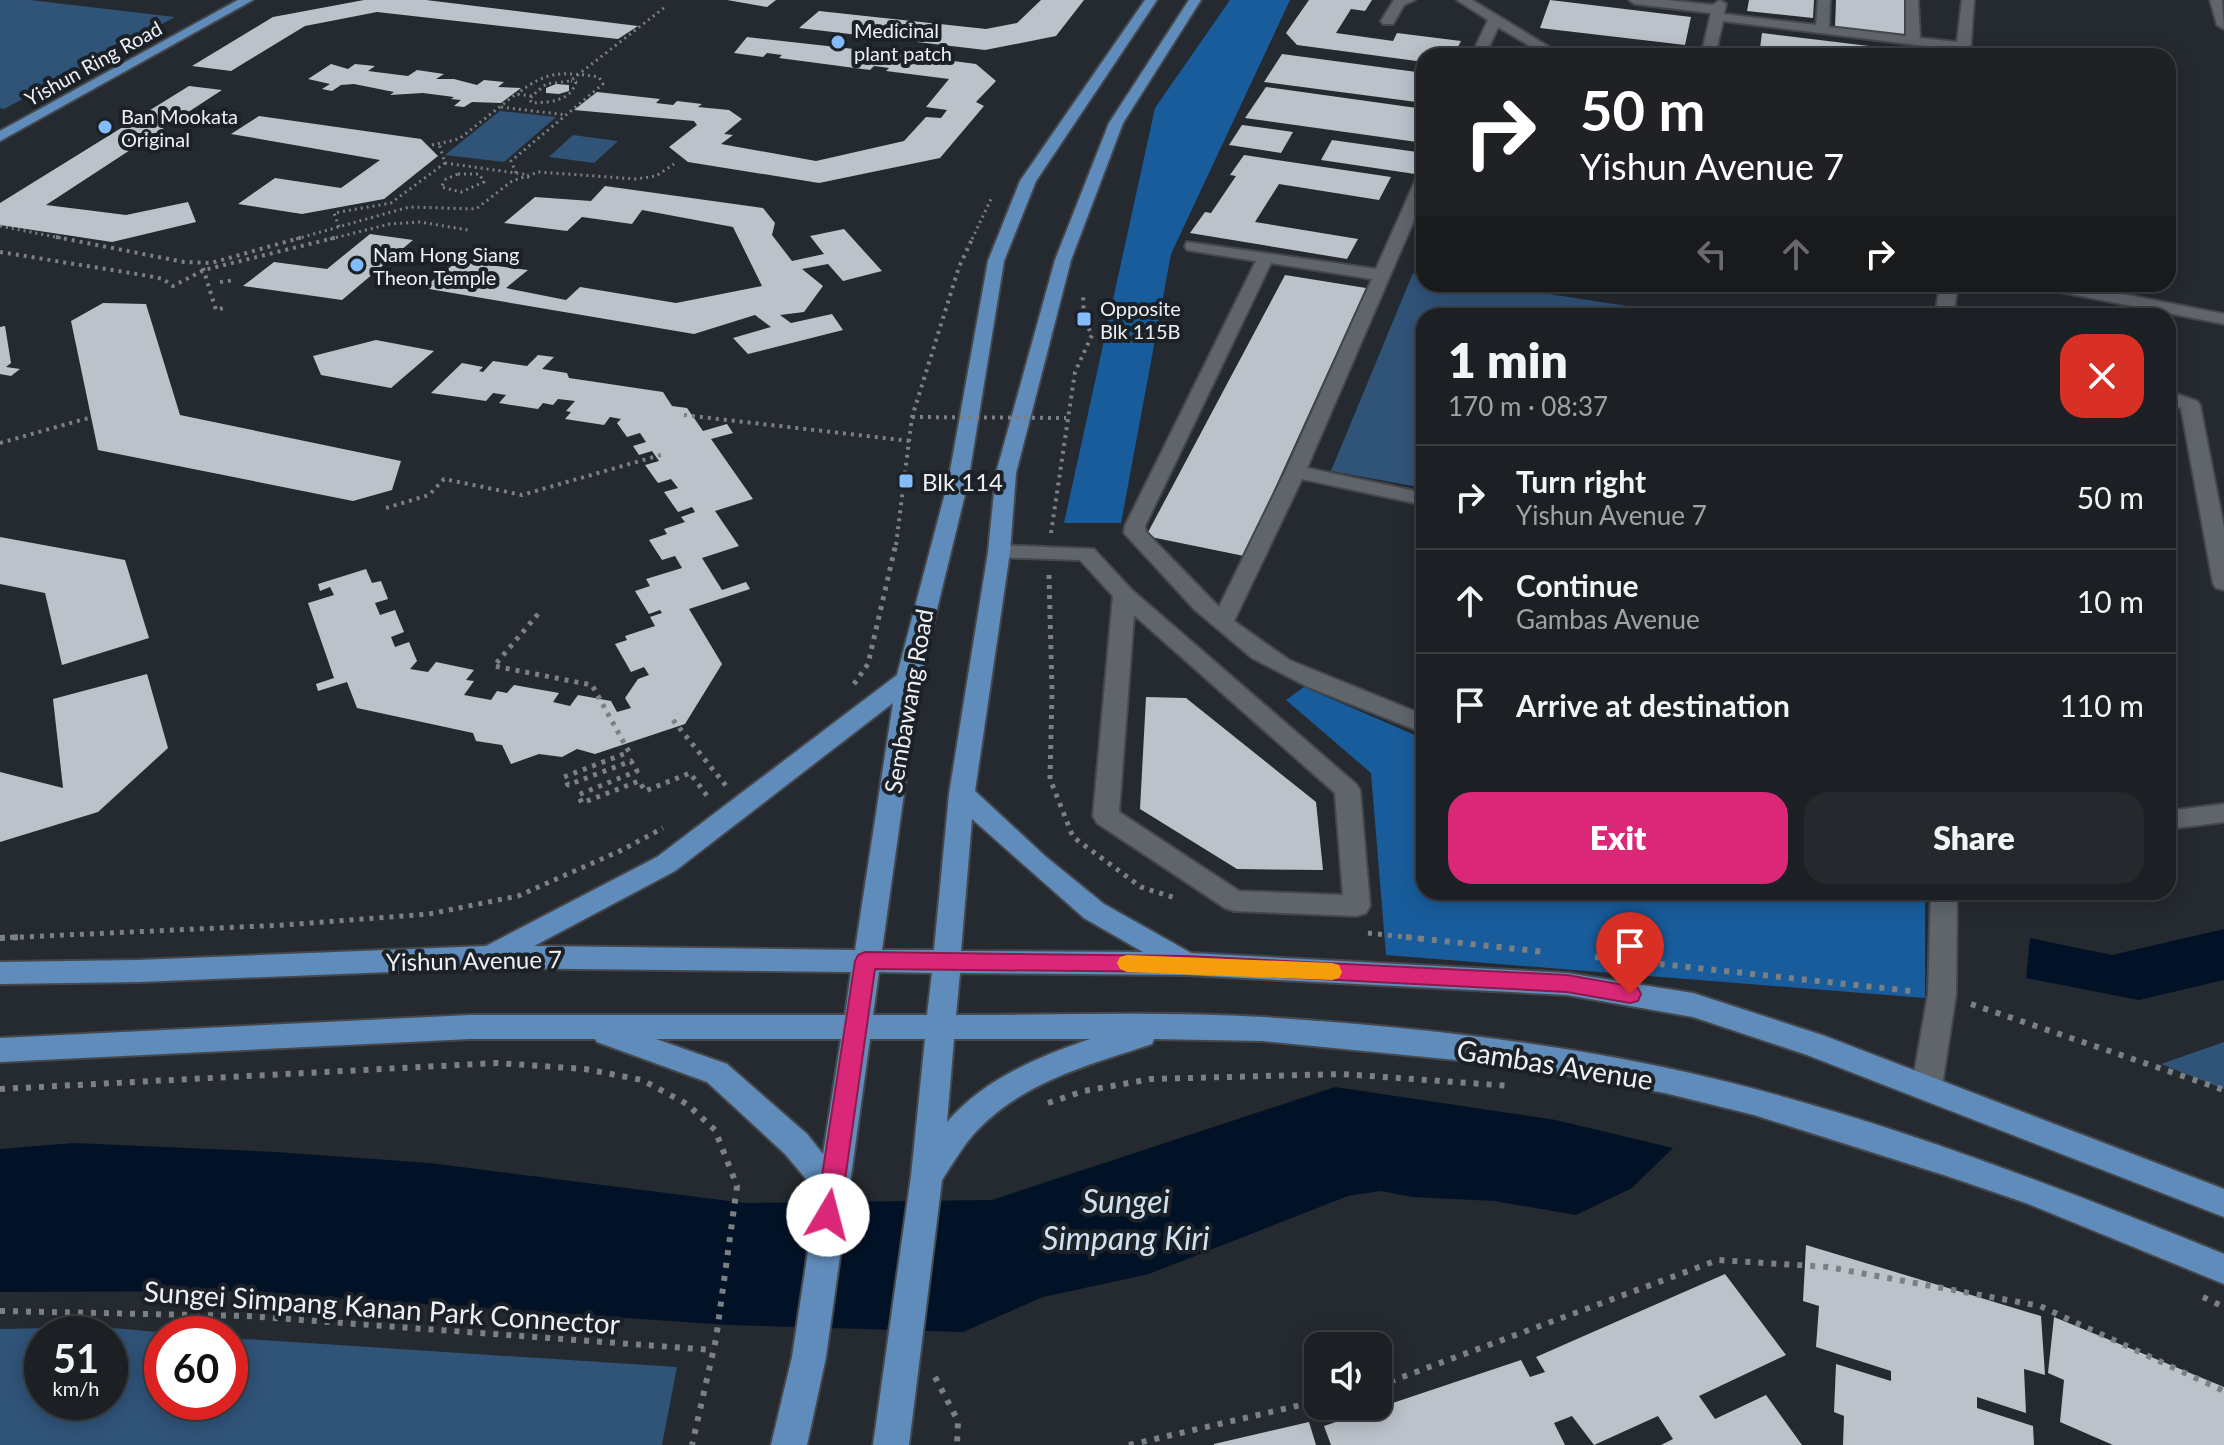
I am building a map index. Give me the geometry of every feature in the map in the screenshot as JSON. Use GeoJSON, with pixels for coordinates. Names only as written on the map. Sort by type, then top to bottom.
{"type":"FeatureCollection","features":[{"type":"Feature","properties":{"kind":"main road","name":"Yishun Ring Road"},"geometry":{"type":"LineString","coordinates":[[0,122],[223,0]]}},
{"type":"Feature","properties":{"kind":"main road","name":"Yishun Ring Road"},"geometry":{"type":"LineString","coordinates":[[0,137],[247,0]]}},
{"type":"Feature","properties":{"kind":"main road","name":"Sembawang Road"},"geometry":{"type":"LineString","coordinates":[[789,1445],[809,1357],[908,679],[958,482],[996,261],[1028,181],[1151,0]]}},
{"type":"Feature","properties":{"kind":"main road"},"geometry":{"type":"LineString","coordinates":[[891,1445],[920,1364],[926,1181],[962,794],[999,552],[1006,473],[1063,260],[1116,123],[1195,0]]}},
{"type":"Feature","properties":{"kind":"main road"},"geometry":{"type":"LineString","coordinates":[[490,957],[666,864],[908,679]]}},
{"type":"Feature","properties":{"kind":"main road"},"geometry":{"type":"LineString","coordinates":[[962,794],[1036,863],[1094,911],[1186,964]]}},
{"type":"Feature","properties":{"kind":"main road","name":"Yishun Avenue 7"},"geometry":{"type":"LineString","coordinates":[[0,973],[139,971],[490,957],[948,961]]}},
{"type":"Feature","properties":{"kind":"main road"},"geometry":{"type":"LineString","coordinates":[[948,961],[1186,964],[1567,984],[1693,1005],[1927,1086],[2224,1203]]}},
{"type":"Feature","properties":{"kind":"main road"},"geometry":{"type":"LineString","coordinates":[[0,1050],[470,1027],[856,1027]]}},
{"type":"Feature","properties":{"kind":"main road","name":"Gambas Avenue"},"geometry":{"type":"LineString","coordinates":[[856,1027],[1263,1029],[1507,1053],[1595,1066],[1754,1102],[2004,1181],[2224,1269]]}},
{"type":"Feature","properties":{"kind":"main road"},"geometry":{"type":"LineString","coordinates":[[926,1181],[967,1120],[1013,1085],[1056,1062],[1167,1027]]}},
{"type":"Feature","properties":{"kind":"main road"},"geometry":{"type":"LineString","coordinates":[[589,1028],[717,1073],[796,1144],[832,1186]]}},
{"type":"Feature","properties":{"kind":"lane"},"geometry":{"type":"LineString","coordinates":[[1388,21],[1399,2],[1409,0]]}},
{"type":"Feature","properties":{"kind":"lane"},"geometry":{"type":"LineString","coordinates":[[1466,2],[1490,0]]}},
{"type":"Feature","properties":{"kind":"lane"},"geometry":{"type":"LineString","coordinates":[[1635,0],[1719,9],[1822,30],[1945,48]]}},
{"type":"Feature","properties":{"kind":"lane"},"geometry":{"type":"LineString","coordinates":[[1822,30],[1824,0]]}},
{"type":"Feature","properties":{"kind":"lane"},"geometry":{"type":"LineString","coordinates":[[1912,0],[1913,41]]}},
{"type":"Feature","properties":{"kind":"lane"},"geometry":{"type":"LineString","coordinates":[[1963,48],[1968,0]]}},
{"type":"Feature","properties":{"kind":"lane"},"geometry":{"type":"LineString","coordinates":[[2216,0],[2224,25]]}},
{"type":"Feature","properties":{"kind":"lane"},"geometry":{"type":"LineString","coordinates":[[1466,2],[1544,48]]}},
{"type":"Feature","properties":{"kind":"lane"},"geometry":{"type":"LineString","coordinates":[[1710,48],[1719,9]]}},
{"type":"Feature","properties":{"kind":"lane"},"geometry":{"type":"LineString","coordinates":[[1482,48],[1495,19]]}},
{"type":"Feature","properties":{"kind":"lane"},"geometry":{"type":"LineString","coordinates":[[1222,623],[1295,472],[1416,197]]}},
{"type":"Feature","properties":{"kind":"lane"},"geometry":{"type":"LineString","coordinates":[[1193,246],[1382,275]]}},
{"type":"Feature","properties":{"kind":"lane"},"geometry":{"type":"LineString","coordinates":[[1266,257],[1135,526],[1135,533],[1222,623],[1281,665],[1416,722]]}},
{"type":"Feature","properties":{"kind":"lane"},"geometry":{"type":"LineString","coordinates":[[2086,292],[2168,308]]}},
{"type":"Feature","properties":{"kind":"lane"},"geometry":{"type":"LineString","coordinates":[[2176,310],[2224,319]]}},
{"type":"Feature","properties":{"kind":"lane"},"geometry":{"type":"LineString","coordinates":[[2176,400],[2190,405],[2224,583]]}},
{"type":"Feature","properties":{"kind":"lane"},"geometry":{"type":"LineString","coordinates":[[1295,472],[1416,497]]}},
{"type":"Feature","properties":{"kind":"lane"},"geometry":{"type":"LineString","coordinates":[[999,552],[1086,554],[1124,595],[1347,790],[1357,906],[1234,901],[1106,816],[1124,595]]}},
{"type":"Feature","properties":{"kind":"lane"},"geometry":{"type":"LineString","coordinates":[[2176,819],[2224,813]]}},
{"type":"Feature","properties":{"kind":"lane"},"geometry":{"type":"LineString","coordinates":[[1927,1086],[1942,994],[1944,900]]}},
{"type":"Feature","properties":{"kind":"path"},"geometry":{"type":"LineString","coordinates":[[539,105],[529,101],[546,84],[570,81],[665,7]]}},
{"type":"Feature","properties":{"kind":"path"},"geometry":{"type":"LineString","coordinates":[[432,145],[459,139],[540,75],[558,72],[599,77],[603,84],[511,161],[516,173]]}},
{"type":"Feature","properties":{"kind":"path"},"geometry":{"type":"LineString","coordinates":[[562,99],[577,86],[570,81]]}},
{"type":"Feature","properties":{"kind":"path"},"geometry":{"type":"LineString","coordinates":[[516,94],[532,96]]}},
{"type":"Feature","properties":{"kind":"path"},"geometry":{"type":"LineString","coordinates":[[532,110],[562,99],[581,102]]}},
{"type":"Feature","properties":{"kind":"path"},"geometry":{"type":"LineString","coordinates":[[500,107],[566,115]]}},
{"type":"Feature","properties":{"kind":"path"},"geometry":{"type":"LineString","coordinates":[[439,144],[445,163]]}},
{"type":"Feature","properties":{"kind":"path"},"geometry":{"type":"LineString","coordinates":[[339,227],[334,213],[381,207],[445,163],[516,173],[531,179]]}},
{"type":"Feature","properties":{"kind":"path"},"geometry":{"type":"LineString","coordinates":[[0,226],[194,264],[221,261],[409,207],[476,209],[512,181],[550,171],[636,179],[656,176],[674,164]]}},
{"type":"Feature","properties":{"kind":"path"},"geometry":{"type":"LineString","coordinates":[[428,175],[442,181],[466,173],[479,174],[485,179],[476,188],[461,192],[443,190],[442,181]]}},
{"type":"Feature","properties":{"kind":"path"},"geometry":{"type":"LineString","coordinates":[[0,252],[149,276],[173,286],[203,268],[390,224],[420,222],[468,230]]}},
{"type":"Feature","properties":{"kind":"path"},"geometry":{"type":"LineString","coordinates":[[203,268],[216,310],[227,307]]}},
{"type":"Feature","properties":{"kind":"path"},"geometry":{"type":"LineString","coordinates":[[220,282],[236,280]]}},
{"type":"Feature","properties":{"kind":"path"},"geometry":{"type":"LineString","coordinates":[[1092,335],[1075,372],[1048,555],[1052,691],[1050,779],[1073,837],[1141,887],[1186,902]]}},
{"type":"Feature","properties":{"kind":"path"},"geometry":{"type":"LineString","coordinates":[[684,415],[910,441]]}},
{"type":"Feature","properties":{"kind":"path"},"geometry":{"type":"LineString","coordinates":[[0,443],[92,417]]}},
{"type":"Feature","properties":{"kind":"path"},"geometry":{"type":"LineString","coordinates":[[850,690],[868,664],[900,527],[912,417],[1066,418]]}},
{"type":"Feature","properties":{"kind":"path"},"geometry":{"type":"LineString","coordinates":[[386,508],[429,495],[444,479],[522,495],[664,454]]}},
{"type":"Feature","properties":{"kind":"path"},"geometry":{"type":"LineString","coordinates":[[538,614],[494,666],[592,685],[629,752],[564,777],[568,785],[631,761],[637,771],[578,795],[582,803],[639,781],[645,791],[690,773],[711,801]]}},
{"type":"Feature","properties":{"kind":"path"},"geometry":{"type":"LineString","coordinates":[[673,720],[730,790],[698,808]]}},
{"type":"Feature","properties":{"kind":"path"},"geometry":{"type":"LineString","coordinates":[[0,938],[284,925],[429,914],[518,896],[622,850],[672,822]]}},
{"type":"Feature","properties":{"kind":"path"},"geometry":{"type":"LineString","coordinates":[[1357,931],[1546,952]]}},
{"type":"Feature","properties":{"kind":"path"},"geometry":{"type":"LineString","coordinates":[[1594,957],[1942,994],[2224,1090]]}},
{"type":"Feature","properties":{"kind":"path"},"geometry":{"type":"LineString","coordinates":[[0,1089],[497,1063],[585,1069],[642,1080],[687,1104],[715,1130],[737,1186],[713,1350],[692,1445]]}},
{"type":"Feature","properties":{"kind":"path"},"geometry":{"type":"LineString","coordinates":[[1034,1109],[1084,1091],[1151,1079],[1342,1074],[1527,1087]]}},
{"type":"Feature","properties":{"kind":"path"},"geometry":{"type":"LineString","coordinates":[[1392,1381],[1718,1260],[1828,1267],[2040,1306],[2224,1391]]}},
{"type":"Feature","properties":{"kind":"path"},"geometry":{"type":"LineString","coordinates":[[2197,1294],[2224,1307]]}},
{"type":"Feature","properties":{"kind":"path","name":"Sungei Simpang Kanan Park Connector"},"geometry":{"type":"LineString","coordinates":[[0,1311],[247,1316],[713,1350]]}},
{"type":"Feature","properties":{"kind":"path"},"geometry":{"type":"LineString","coordinates":[[920,1364],[935,1379],[958,1421],[957,1445]]}},
{"type":"Feature","properties":{"kind":"path"},"geometry":{"type":"LineString","coordinates":[[1129,1445],[1304,1404]]}},
{"type":"Feature","properties":{"kind":"shaded area"},"geometry":{"type":"Polygon","coordinates":[[[0,0],[30,0],[175,17],[4,109],[0,108],[0,0]]]}},
{"type":"Feature","properties":{"kind":"shaded area"},"geometry":{"type":"Polygon","coordinates":[[[1230,0],[1290,0],[1171,254],[1121,523],[1064,523],[1155,108],[1230,0]]]}},
{"type":"Feature","properties":{"kind":"shaded area"},"geometry":{"type":"Polygon","coordinates":[[[500,111],[556,117],[504,162],[445,155],[500,111]]]}},
{"type":"Feature","properties":{"kind":"shaded area"},"geometry":{"type":"Polygon","coordinates":[[[573,135],[618,141],[594,163],[549,157],[573,135]]]}},
{"type":"Feature","properties":{"kind":"shaded area"},"geometry":{"type":"Polygon","coordinates":[[[1413,273],[1416,274],[1416,292],[1535,292],[1640,308],[1416,308],[1416,487],[1331,471],[1413,273]]]}},
{"type":"Feature","properties":{"kind":"shaded area"},"geometry":{"type":"Polygon","coordinates":[[[1304,687],[1416,736],[1416,900],[1925,900],[1925,998],[1386,955],[1371,773],[1286,700],[1304,687]]]}},
{"type":"Feature","properties":{"kind":"shaded area"},"geometry":{"type":"Polygon","coordinates":[[[2224,1042],[2224,1089],[2161,1064],[2224,1042]]]}},
{"type":"Feature","properties":{"kind":"shaded area"},"geometry":{"type":"Polygon","coordinates":[[[0,1329],[24,1329],[24,1420],[128,1420],[128,1329],[144,1331],[144,1420],[248,1420],[248,1339],[677,1367],[662,1445],[0,1445],[0,1329]]]}},
{"type":"Feature","properties":{"kind":"water"},"geometry":{"type":"Polygon","coordinates":[[[2224,929],[2224,980],[2139,1000],[2026,978],[2030,938],[2112,955],[2224,929]]]}},
{"type":"Feature","properties":{"kind":"water","name":"Sungei Simpang Kiri"},"geometry":{"type":"Polygon","coordinates":[[[1335,1087],[1556,1120],[1673,1148],[1632,1188],[1576,1215],[1494,1201],[1412,1197],[1381,1191],[1348,1196],[1149,1274],[1043,1297],[963,1332],[729,1325],[230,1291],[0,1292],[0,1149],[74,1143],[430,1163],[745,1203],[992,1200],[1335,1087]]]}},
{"type":"Feature","properties":{"kind":"building"},"geometry":{"type":"Polygon","coordinates":[[[364,0],[426,0],[638,26],[618,39],[377,12],[305,26],[231,71],[192,66],[273,17],[364,0]]]}},
{"type":"Feature","properties":{"kind":"building"},"geometry":{"type":"Polygon","coordinates":[[[727,0],[776,0],[767,7],[727,0]]]}},
{"type":"Feature","properties":{"kind":"building"},"geometry":{"type":"Polygon","coordinates":[[[1041,0],[1084,0],[1056,36],[985,50],[799,28],[819,11],[986,29],[1017,23],[1041,0]]]}},
{"type":"Feature","properties":{"kind":"building"},"geometry":{"type":"Polygon","coordinates":[[[1309,0],[1372,0],[1365,11],[1351,9],[1336,33],[1393,41],[1397,33],[1461,41],[1458,48],[1416,48],[1416,61],[1297,45],[1286,33],[1309,0]]]}},
{"type":"Feature","properties":{"kind":"building"},"geometry":{"type":"Polygon","coordinates":[[[1550,0],[1691,17],[1685,45],[1540,28],[1550,0]]]}},
{"type":"Feature","properties":{"kind":"building"},"geometry":{"type":"Polygon","coordinates":[[[1749,0],[1814,0],[1813,18],[1747,11],[1749,0]]]}},
{"type":"Feature","properties":{"kind":"building"},"geometry":{"type":"Polygon","coordinates":[[[1836,0],[1905,0],[1907,37],[1835,28],[1836,0]]]}},
{"type":"Feature","properties":{"kind":"building"},"geometry":{"type":"Polygon","coordinates":[[[1762,33],[1886,48],[1760,48],[1762,33]]]}},
{"type":"Feature","properties":{"kind":"building"},"geometry":{"type":"Polygon","coordinates":[[[747,37],[890,53],[887,51],[903,48],[909,53],[900,54],[976,64],[996,81],[976,102],[984,106],[940,158],[819,183],[688,162],[669,147],[697,125],[694,121],[574,110],[597,92],[660,99],[656,103],[673,105],[677,101],[702,104],[698,107],[729,110],[742,119],[724,134],[733,135],[721,144],[816,161],[904,141],[926,117],[941,118],[947,110],[926,107],[949,79],[886,71],[889,68],[874,66],[870,70],[779,58],[782,55],[767,53],[763,57],[734,53],[747,37]]]}},
{"type":"Feature","properties":{"kind":"building"},"geometry":{"type":"Polygon","coordinates":[[[1282,54],[1416,72],[1416,102],[1264,82],[1282,54]]]}},
{"type":"Feature","properties":{"kind":"building"},"geometry":{"type":"Polygon","coordinates":[[[331,64],[348,69],[355,64],[375,66],[368,71],[408,76],[417,70],[444,74],[436,79],[454,79],[477,85],[484,80],[504,82],[498,87],[521,88],[501,103],[472,102],[464,107],[454,106],[461,100],[451,99],[454,97],[423,93],[390,95],[394,92],[354,84],[341,85],[332,91],[322,89],[330,84],[308,79],[331,64]]]}},
{"type":"Feature","properties":{"kind":"building"},"geometry":{"type":"Polygon","coordinates":[[[556,84],[569,85],[569,91],[546,93],[546,88],[556,84]]]}},
{"type":"Feature","properties":{"kind":"building"},"geometry":{"type":"Polygon","coordinates":[[[189,86],[222,90],[46,205],[126,215],[188,202],[196,222],[112,242],[0,225],[0,203],[189,86]]]}},
{"type":"Feature","properties":{"kind":"building"},"geometry":{"type":"Polygon","coordinates":[[[1266,87],[1416,108],[1416,142],[1245,118],[1266,87]]]}},
{"type":"Feature","properties":{"kind":"building"},"geometry":{"type":"Polygon","coordinates":[[[259,116],[421,139],[438,156],[384,199],[302,214],[238,204],[275,178],[341,188],[380,160],[231,134],[259,116]]]}},
{"type":"Feature","properties":{"kind":"building"},"geometry":{"type":"Polygon","coordinates":[[[1242,125],[1293,132],[1281,153],[1229,145],[1242,125]]]}},
{"type":"Feature","properties":{"kind":"building"},"geometry":{"type":"Polygon","coordinates":[[[1332,140],[1416,152],[1416,172],[1415,174],[1321,160],[1332,140]]]}},
{"type":"Feature","properties":{"kind":"building"},"geometry":{"type":"Polygon","coordinates":[[[1244,155],[1391,177],[1379,200],[1279,184],[1255,222],[1358,239],[1347,259],[1190,233],[1205,212],[1211,213],[1236,176],[1230,175],[1244,155]]]}},
{"type":"Feature","properties":{"kind":"building"},"geometry":{"type":"Polygon","coordinates":[[[605,186],[763,208],[775,223],[772,235],[792,261],[824,254],[810,236],[844,229],[882,271],[843,281],[828,264],[802,269],[823,286],[804,312],[780,315],[791,323],[832,314],[843,330],[748,354],[733,338],[771,327],[755,315],[694,334],[423,288],[458,261],[528,270],[506,288],[566,300],[580,287],[676,303],[762,286],[733,227],[642,210],[632,224],[582,217],[567,231],[504,223],[535,197],[591,201],[605,186]]]}},
{"type":"Feature","properties":{"kind":"building","name":"Nam Hong Siang Theon Temple"},"geometry":{"type":"Polygon","coordinates":[[[370,234],[413,240],[342,300],[243,286],[274,262],[327,269],[370,234]]]}},
{"type":"Feature","properties":{"kind":"building"},"geometry":{"type":"Polygon","coordinates":[[[1285,275],[1366,288],[1244,556],[1146,536],[1285,275]]]}},
{"type":"Feature","properties":{"kind":"building"},"geometry":{"type":"Polygon","coordinates":[[[103,303],[146,304],[180,415],[401,461],[392,490],[353,501],[98,450],[71,321],[103,303]]]}},
{"type":"Feature","properties":{"kind":"building"},"geometry":{"type":"Polygon","coordinates":[[[5,326],[11,363],[6,367],[20,369],[11,376],[0,374],[0,327],[5,326]]]}},
{"type":"Feature","properties":{"kind":"building"},"geometry":{"type":"Polygon","coordinates":[[[376,340],[434,351],[391,388],[321,375],[313,356],[376,340]]]}},
{"type":"Feature","properties":{"kind":"building"},"geometry":{"type":"Polygon","coordinates":[[[538,355],[554,357],[542,369],[567,373],[569,378],[663,392],[672,406],[687,408],[703,431],[727,424],[733,433],[711,439],[753,499],[715,511],[739,546],[702,558],[722,590],[746,582],[750,589],[689,609],[722,664],[685,724],[595,754],[577,749],[562,757],[539,754],[511,764],[502,745],[476,741],[473,733],[357,708],[347,682],[318,691],[316,684],[334,678],[308,603],[334,595],[330,587],[320,591],[318,584],[366,569],[372,583],[381,581],[388,599],[375,603],[380,615],[395,610],[404,632],[391,637],[395,647],[409,642],[417,661],[410,669],[428,672],[436,662],[474,670],[466,680],[474,681],[464,695],[491,700],[497,691],[507,693],[514,685],[559,693],[553,702],[570,706],[578,695],[611,701],[617,712],[631,708],[625,698],[638,679],[649,675],[644,667],[631,672],[615,644],[627,640],[625,636],[655,626],[650,617],[662,613],[660,610],[649,614],[635,591],[650,586],[646,579],[682,568],[675,556],[662,560],[649,540],[667,534],[664,529],[685,522],[681,517],[695,512],[692,507],[678,512],[664,492],[678,488],[671,479],[658,483],[645,465],[659,461],[652,451],[639,455],[633,446],[646,442],[640,433],[627,437],[617,423],[621,419],[610,417],[604,425],[565,419],[571,412],[566,411],[575,401],[558,399],[553,405],[543,403],[538,409],[499,403],[506,395],[493,393],[486,401],[431,393],[462,363],[483,367],[479,371],[483,372],[493,361],[527,366],[538,355]]]}},
{"type":"Feature","properties":{"kind":"building"},"geometry":{"type":"Polygon","coordinates":[[[0,537],[125,560],[149,638],[62,665],[45,593],[0,584],[0,537]]]}},
{"type":"Feature","properties":{"kind":"building"},"geometry":{"type":"Polygon","coordinates":[[[147,674],[168,748],[98,812],[0,842],[0,772],[63,788],[53,699],[147,674]]]}},
{"type":"Feature","properties":{"kind":"building"},"geometry":{"type":"Polygon","coordinates":[[[1146,697],[1186,698],[1316,802],[1323,870],[1237,869],[1140,809],[1146,697]]]}},
{"type":"Feature","properties":{"kind":"building"},"geometry":{"type":"Polygon","coordinates":[[[1806,1245],[2041,1316],[2045,1375],[2024,1369],[2026,1413],[1977,1397],[1977,1408],[2033,1426],[2034,1445],[1843,1445],[1844,1416],[1834,1412],[1836,1364],[1891,1381],[1891,1371],[1816,1347],[1819,1306],[1803,1301],[1806,1245]]]}},
{"type":"Feature","properties":{"kind":"building"},"geometry":{"type":"Polygon","coordinates":[[[1725,1274],[1786,1355],[1699,1396],[1715,1419],[1766,1395],[1802,1445],[1661,1445],[1673,1439],[1658,1416],[1594,1445],[1572,1416],[1554,1423],[1565,1445],[1331,1445],[1324,1426],[1342,1420],[1392,1420],[1392,1403],[1521,1360],[1530,1377],[1545,1372],[1536,1357],[1725,1274]]]}},
{"type":"Feature","properties":{"kind":"building"},"geometry":{"type":"Polygon","coordinates":[[[2054,1317],[2224,1387],[2224,1445],[2113,1445],[2060,1422],[2064,1380],[2048,1373],[2054,1317]]]}},
{"type":"Feature","properties":{"kind":"building"},"geometry":{"type":"Polygon","coordinates":[[[1309,1422],[1316,1445],[1214,1445],[1214,1444],[1309,1422]]]}},
{"type":"Feature","properties":{"kind":"slow traffic"},"geometry":{"type":"LineString","coordinates":[[1127,963],[1332,972]]}},
{"type":"Feature","properties":{"kind":"place","name":"Medicinal plant patch"},"geometry":{"type":"Point","coordinates":[838,42]}},
{"type":"Feature","properties":{"kind":"place","name":"Ban Mookata Original"},"geometry":{"type":"Point","coordinates":[105,127]}},
{"type":"Feature","properties":{"kind":"place","name":"Nam Hong Siang Theon Temple"},"geometry":{"type":"Point","coordinates":[357,265]}},
{"type":"Feature","properties":{"kind":"place","name":"Opposite Blk 115B"},"geometry":{"type":"Point","coordinates":[1084,319]}},
{"type":"Feature","properties":{"kind":"place","name":"Blk 114"},"geometry":{"type":"Point","coordinates":[906,481]}},
{"type":"Feature","properties":{"kind":"route"},"geometry":{"type":"LineString","coordinates":[[828,1215],[865,961],[1186,964],[1567,984],[1630,994]]}}]}
